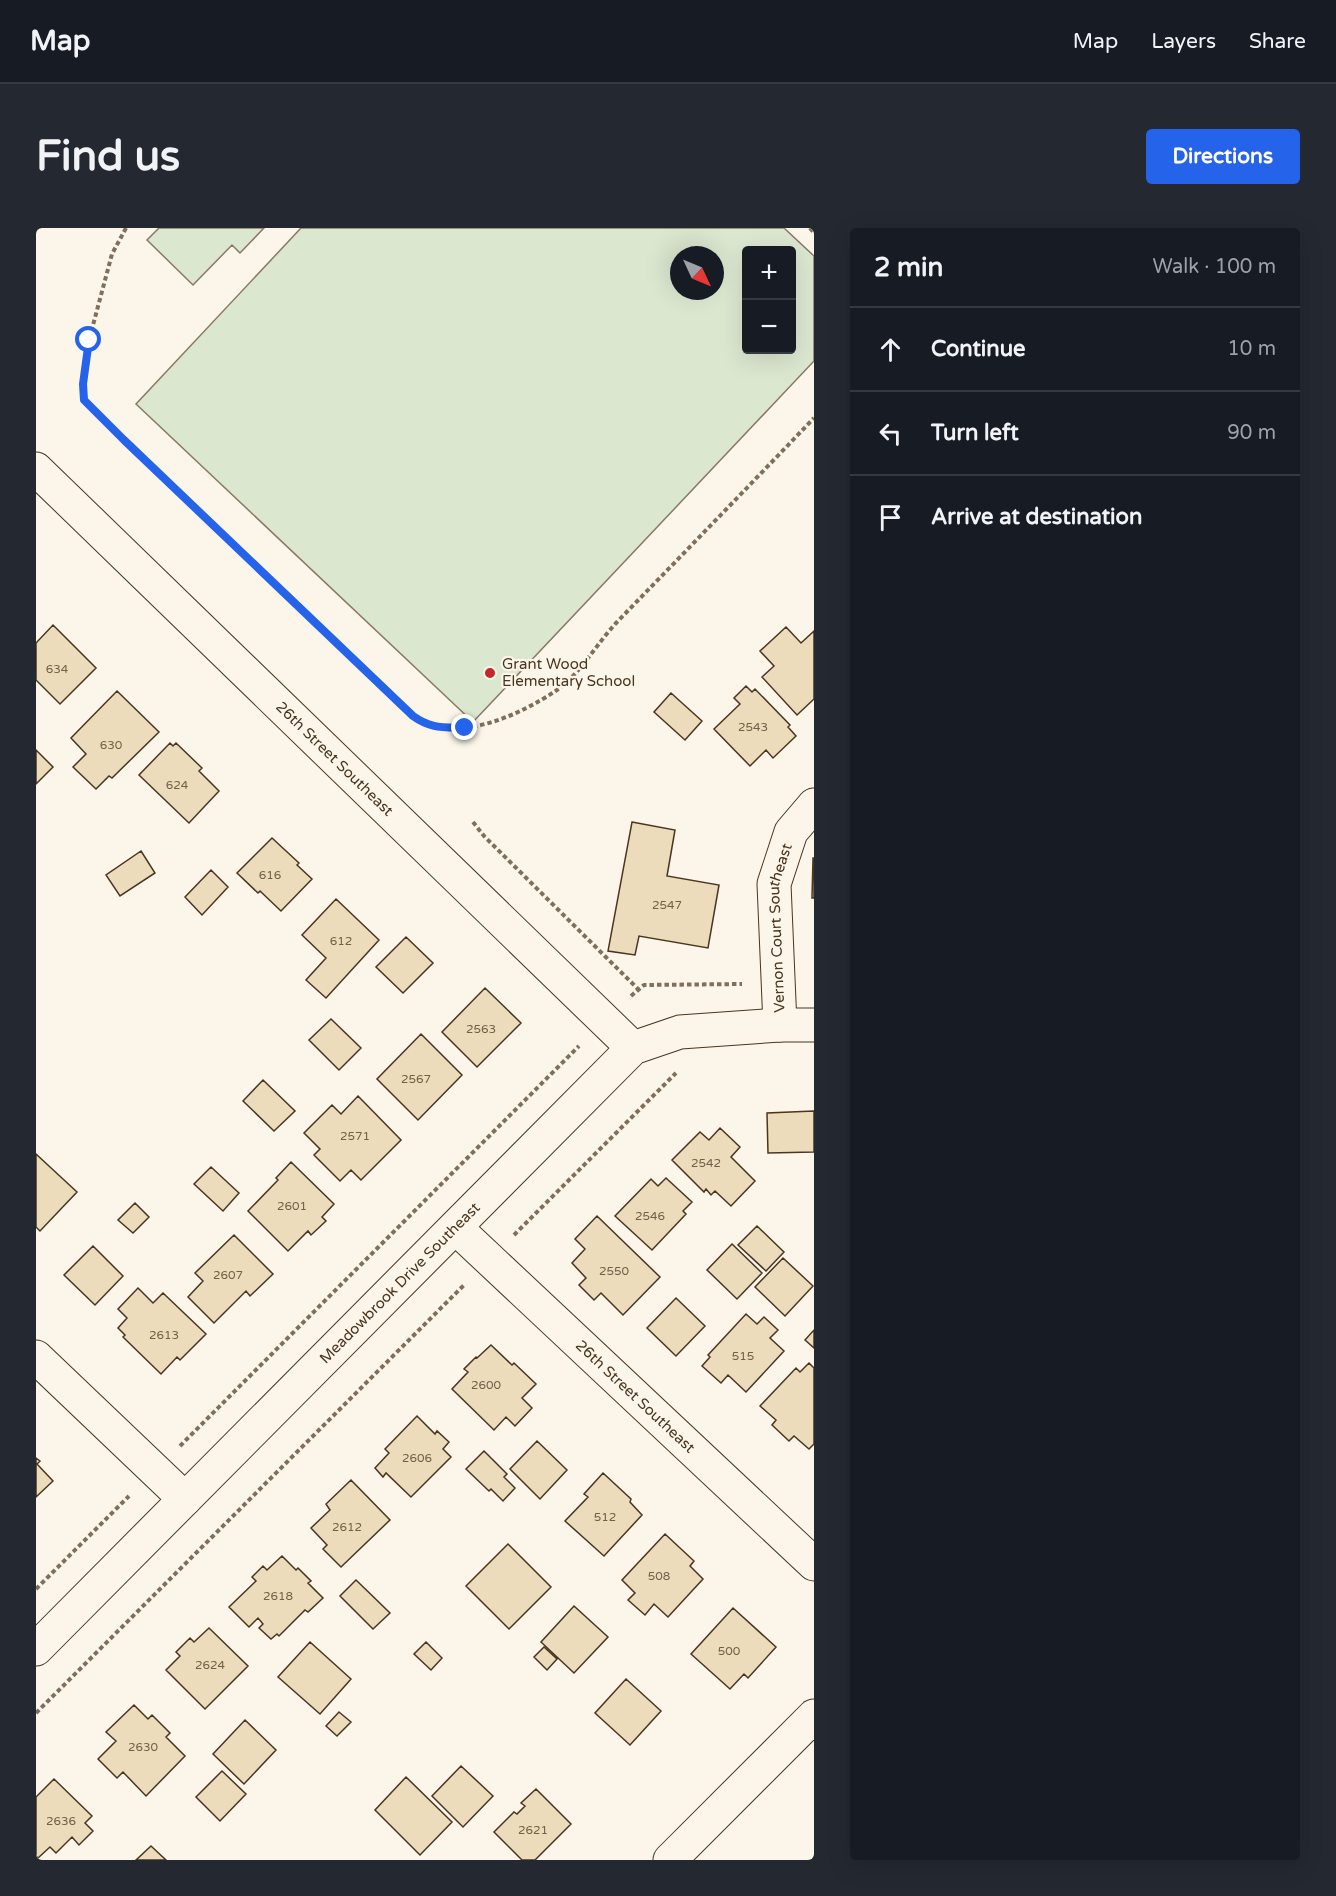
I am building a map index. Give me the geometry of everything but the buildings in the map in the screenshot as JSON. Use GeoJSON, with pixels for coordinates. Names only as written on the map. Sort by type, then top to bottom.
{"type":"FeatureCollection","features":[{"type":"Feature","properties":{"kind":"street","name":"26th Street Southeast"},"geometry":{"type":"LineString","coordinates":[[36,469],[633,1048]]}},
{"type":"Feature","properties":{"kind":"street","name":"Vernon Court Southeast"},"geometry":{"type":"LineString","coordinates":[[780,1025],[774,884],[790,832],[814,805]]}},
{"type":"Feature","properties":{"kind":"street","name":"Meadowbrook Drive Southeast"},"geometry":{"type":"LineString","coordinates":[[36,1649],[633,1048],[680,1032],[814,1025]]}},
{"type":"Feature","properties":{"kind":"street","name":"26th Street Southeast"},"geometry":{"type":"LineString","coordinates":[[456,1228],[814,1564]]}},
{"type":"Feature","properties":{"kind":"street"},"geometry":{"type":"LineString","coordinates":[[36,1358],[185,1499]]}},
{"type":"Feature","properties":{"kind":"street"},"geometry":{"type":"LineString","coordinates":[[670,1860],[814,1716]]}},
{"type":"Feature","properties":{"kind":"path"},"geometry":{"type":"LineString","coordinates":[[126,228],[112,254],[89,340],[83,384],[84,400],[413,716],[435,727],[465,728],[491,723],[534,704],[560,688],[609,630],[814,418]]}},
{"type":"Feature","properties":{"kind":"path"},"geometry":{"type":"LineString","coordinates":[[810,228],[814,233]]}},
{"type":"Feature","properties":{"kind":"path"},"geometry":{"type":"LineString","coordinates":[[473,822],[484,836],[639,990]]}},
{"type":"Feature","properties":{"kind":"path"},"geometry":{"type":"LineString","coordinates":[[628,999],[644,985],[742,984]]}},
{"type":"Feature","properties":{"kind":"path"},"geometry":{"type":"LineString","coordinates":[[173,1453],[582,1043]]}},
{"type":"Feature","properties":{"kind":"path"},"geometry":{"type":"LineString","coordinates":[[512,1237],[679,1070]]}},
{"type":"Feature","properties":{"kind":"path"},"geometry":{"type":"LineString","coordinates":[[36,1713],[470,1279]]}},
{"type":"Feature","properties":{"kind":"path"},"geometry":{"type":"LineString","coordinates":[[36,1589],[130,1495]]}},
{"type":"Feature","properties":{"kind":"green space"},"geometry":{"type":"Polygon","coordinates":[[[159,228],[264,228],[240,253],[232,245],[193,285],[147,240],[159,228]]]}},
{"type":"Feature","properties":{"kind":"green space","name":"Grant Wood Elementary School"},"geometry":{"type":"Polygon","coordinates":[[[301,228],[784,228],[814,256],[814,361],[473,722],[136,404],[301,228]]]}},
{"type":"Feature","properties":{"kind":"place","name":"Grant Wood Elementary School"},"geometry":{"type":"Point","coordinates":[490,673]}},
{"type":"Feature","properties":{"kind":"route"},"geometry":{"type":"LineString","coordinates":[[89,340],[83,384],[84,400],[413,716],[435,727],[465,728]]}}]}
